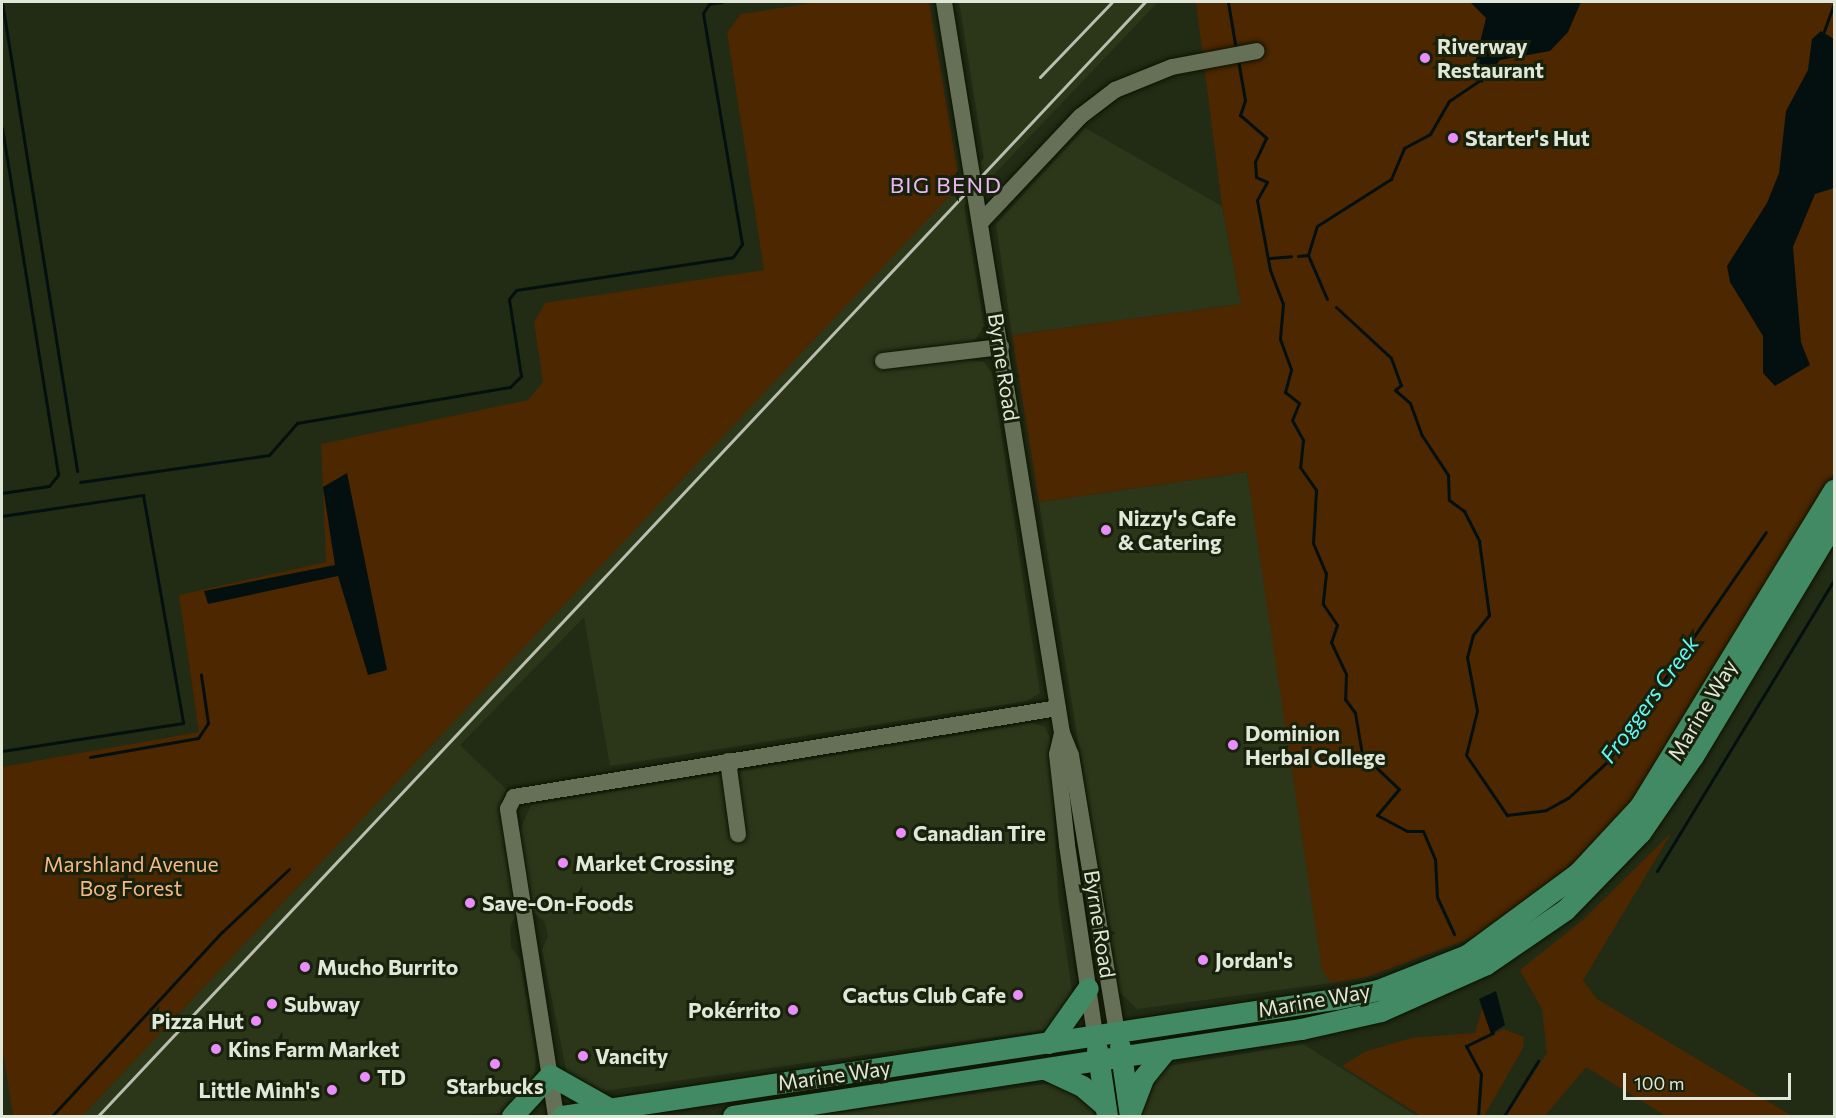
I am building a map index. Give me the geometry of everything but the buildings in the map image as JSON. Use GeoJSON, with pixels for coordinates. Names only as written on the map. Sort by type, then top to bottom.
{"type":"FeatureCollection","features":[{"type":"Feature","properties":{"kind":"main road","name":"Marine Way"},"geometry":{"type":"LineString","coordinates":[[562,1116],[607,1107],[1049,1043],[1378,990],[1467,955],[1512,926],[1578,873],[1640,806],[1834,490]]}},
{"type":"Feature","properties":{"kind":"main road","name":"Marine Way"},"geometry":{"type":"LineString","coordinates":[[733,1116],[1043,1068],[1122,1059],[1381,1011],[1486,964],[1565,910],[1659,810],[1834,522]]}},
{"type":"Feature","properties":{"kind":"main road"},"geometry":{"type":"LineString","coordinates":[[1049,1043],[1088,988]]}},
{"type":"Feature","properties":{"kind":"main road","name":"Byrne Road"},"geometry":{"type":"LineString","coordinates":[[1118,1032],[1130,1115]]}},
{"type":"Feature","properties":{"kind":"main road","name":"Byrne Road"},"geometry":{"type":"LineString","coordinates":[[1095,1035],[1106,1111]]}},
{"type":"Feature","properties":{"kind":"main road"},"geometry":{"type":"LineString","coordinates":[[1130,1115],[1143,1078],[1165,1051]]}},
{"type":"Feature","properties":{"kind":"main road"},"geometry":{"type":"LineString","coordinates":[[1043,1068],[1073,1080],[1106,1111]]}},
{"type":"Feature","properties":{"kind":"main road"},"geometry":{"type":"LineString","coordinates":[[512,1116],[550,1075],[607,1107]]}},
{"type":"Feature","properties":{"kind":"street","name":"Byrne Road"},"geometry":{"type":"LineString","coordinates":[[944,2],[1062,733],[1071,755],[1118,1032]]}},
{"type":"Feature","properties":{"kind":"street"},"geometry":{"type":"LineString","coordinates":[[980,223],[1095,103],[1153,73],[1215,58],[1257,51]]}},
{"type":"Feature","properties":{"kind":"street"},"geometry":{"type":"LineString","coordinates":[[883,361],[1001,347]]}},
{"type":"Feature","properties":{"kind":"street"},"geometry":{"type":"LineString","coordinates":[[556,1116],[508,809],[514,797],[728,760],[1058,708]]}},
{"type":"Feature","properties":{"kind":"street","name":"Byrne Road"},"geometry":{"type":"LineString","coordinates":[[1062,733],[1057,754],[1095,1035]]}},
{"type":"Feature","properties":{"kind":"street"},"geometry":{"type":"LineString","coordinates":[[728,760],[738,834]]}},
{"type":"Feature","properties":{"kind":"shaded area"},"geometry":{"type":"Polygon","coordinates":[[[959,2],[1158,2],[964,206],[984,326],[963,359],[984,362],[992,373],[1040,693],[1027,701],[610,766],[584,617],[460,745],[506,789],[500,806],[516,916],[510,927],[511,947],[520,960],[536,1059],[534,1079],[521,1099],[499,1113],[442,1116],[82,1116],[984,158],[959,2]]]}},
{"type":"Feature","properties":{"kind":"shaded area"},"geometry":{"type":"Polygon","coordinates":[[[1470,2],[1581,2],[1568,32],[1550,51],[1500,60],[1482,83],[1475,77],[1475,63],[1486,18],[1470,2]]]}},
{"type":"Feature","properties":{"kind":"shaded area"},"geometry":{"type":"Polygon","coordinates":[[[1821,31],[1834,39],[1834,188],[1815,194],[1793,247],[1801,342],[1810,365],[1775,386],[1763,373],[1763,336],[1730,282],[1727,266],[1767,203],[1779,173],[1786,111],[1808,70],[1812,39],[1821,31]]]}},
{"type":"Feature","properties":{"kind":"shaded area"},"geometry":{"type":"Polygon","coordinates":[[[1085,128],[1222,206],[1241,304],[1012,335],[996,224],[1085,128]]]}},
{"type":"Feature","properties":{"kind":"shaded area"},"geometry":{"type":"Polygon","coordinates":[[[1247,472],[1331,983],[1137,1009],[1119,992],[1039,502],[1247,472]]]}},
{"type":"Feature","properties":{"kind":"shaded area"},"geometry":{"type":"Polygon","coordinates":[[[347,473],[387,670],[368,675],[338,576],[208,604],[204,591],[335,565],[323,487],[347,473]]]}},
{"type":"Feature","properties":{"kind":"shaded area","name":"Market Crossing"},"geometry":{"type":"Polygon","coordinates":[[[1033,723],[1045,727],[1050,738],[1058,896],[1072,991],[1071,1001],[1046,1030],[603,1091],[567,1074],[542,950],[548,936],[545,922],[531,910],[519,832],[531,805],[1033,723]]]}},
{"type":"Feature","properties":{"kind":"shaded area"},"geometry":{"type":"Polygon","coordinates":[[[1496,991],[1505,1025],[1491,1034],[1479,999],[1496,991]]]}},
{"type":"Feature","properties":{"kind":"shaded area"},"geometry":{"type":"Polygon","coordinates":[[[1303,1044],[1417,1116],[1140,1116],[1142,1099],[1158,1071],[1169,1066],[1303,1044]]]}},
{"type":"Feature","properties":{"kind":"shaded area"},"geometry":{"type":"Polygon","coordinates":[[[1059,1082],[1092,1106],[1097,1116],[814,1116],[1059,1082]]]}},
{"type":"Feature","properties":{"kind":"green space","name":"Marshland Avenue Bog Forest"},"geometry":{"type":"Polygon","coordinates":[[[818,2],[929,2],[960,185],[82,1116],[13,1116],[2,1045],[2,767],[199,732],[179,595],[326,562],[321,444],[528,400],[543,382],[534,322],[545,303],[764,270],[727,32],[741,14],[818,2]]]}},
{"type":"Feature","properties":{"kind":"green space"},"geometry":{"type":"Polygon","coordinates":[[[1196,2],[1834,2],[1834,473],[1630,804],[1584,855],[1474,937],[1367,977],[1331,983],[1322,970],[1247,472],[1039,502],[1012,335],[1241,304],[1222,206],[1196,2]]]}},
{"type":"Feature","properties":{"kind":"green space"},"geometry":{"type":"Polygon","coordinates":[[[1672,832],[1583,980],[1597,999],[1792,1116],[1666,1116],[1586,1067],[1545,1116],[1506,1116],[1547,1053],[1542,1009],[1520,970],[1584,919],[1672,832]]]}},
{"type":"Feature","properties":{"kind":"green space"},"geometry":{"type":"Polygon","coordinates":[[[1483,1005],[1492,1034],[1504,1029],[1524,1037],[1523,1048],[1484,1116],[1421,1116],[1342,1066],[1364,1052],[1411,1038],[1475,1033],[1483,1005]]]}},
{"type":"Feature","properties":{"kind":"waterway"},"geometry":{"type":"LineString","coordinates":[[2,2],[77,471]]}},
{"type":"Feature","properties":{"kind":"waterway"},"geometry":{"type":"LineString","coordinates":[[80,482],[269,455],[297,423],[510,387],[521,376],[509,299],[516,290],[733,257],[742,244],[703,13],[709,4],[722,2]]}},
{"type":"Feature","properties":{"kind":"waterway"},"geometry":{"type":"LineString","coordinates":[[1228,2],[1236,50]]}},
{"type":"Feature","properties":{"kind":"waterway"},"geometry":{"type":"LineString","coordinates":[[1824,31],[1834,4]]}},
{"type":"Feature","properties":{"kind":"waterway"},"geometry":{"type":"LineString","coordinates":[[1238,60],[1245,100],[1240,115],[1266,138],[1255,162],[1256,177],[1267,182],[1257,200],[1270,270],[1283,304],[1280,339],[1291,370],[1285,392],[1299,403],[1292,420],[1303,440],[1300,467],[1316,490],[1313,543],[1326,573],[1323,604],[1337,625],[1331,642],[1346,674],[1345,699],[1355,713],[1362,754],[1399,789],[1377,815],[1407,831],[1423,831],[1435,859],[1437,897],[1454,934]]}},
{"type":"Feature","properties":{"kind":"waterway"},"geometry":{"type":"LineString","coordinates":[[1327,299],[1308,255],[1317,226],[1391,179],[1404,148],[1430,134],[1449,101],[1479,81]]}},
{"type":"Feature","properties":{"kind":"waterway"},"geometry":{"type":"LineString","coordinates":[[2,128],[58,475],[49,486],[2,493]]}},
{"type":"Feature","properties":{"kind":"waterway","name":"Froggers Creek"},"geometry":{"type":"LineString","coordinates":[[1298,256],[1308,255]]}},
{"type":"Feature","properties":{"kind":"waterway","name":"Froggers Creek"},"geometry":{"type":"LineString","coordinates":[[1270,258],[1291,256]]}},
{"type":"Feature","properties":{"kind":"waterway","name":"Froggers Creek"},"geometry":{"type":"LineString","coordinates":[[1336,307],[1391,358],[1401,385],[1395,390],[1410,403],[1421,434],[1448,475],[1449,500],[1464,511],[1479,541],[1489,615],[1473,635],[1467,657],[1477,711],[1466,755],[1507,815],[1546,810],[1568,798],[1608,761],[1766,532]]}},
{"type":"Feature","properties":{"kind":"waterway"},"geometry":{"type":"LineString","coordinates":[[2,516],[143,495],[183,723],[2,751]]}},
{"type":"Feature","properties":{"kind":"waterway"},"geometry":{"type":"LineString","coordinates":[[1657,871],[1834,580]]}},
{"type":"Feature","properties":{"kind":"waterway"},"geometry":{"type":"LineString","coordinates":[[90,757],[198,738],[208,723],[201,675]]}},
{"type":"Feature","properties":{"kind":"waterway"},"geometry":{"type":"LineString","coordinates":[[52,1116],[222,932],[289,869]]}},
{"type":"Feature","properties":{"kind":"waterway"},"geometry":{"type":"LineString","coordinates":[[1478,1116],[1481,1074],[1466,1046],[1493,1033]]}},
{"type":"Feature","properties":{"kind":"waterway"},"geometry":{"type":"LineString","coordinates":[[1504,1116],[1538,1061]]}},
{"type":"Feature","properties":{"kind":"railway"},"geometry":{"type":"LineString","coordinates":[[1040,77],[1112,2]]}},
{"type":"Feature","properties":{"kind":"railway"},"geometry":{"type":"LineString","coordinates":[[98,1116],[1145,2]]}},
{"type":"Feature","properties":{"kind":"place","name":"Riverway Restaurant"},"geometry":{"type":"Point","coordinates":[1425,58]}},
{"type":"Feature","properties":{"kind":"place","name":"Starter's Hut"},"geometry":{"type":"Point","coordinates":[1453,138]}},
{"type":"Feature","properties":{"kind":"place","name":"Nizzy's Cafe & Catering"},"geometry":{"type":"Point","coordinates":[1106,530]}},
{"type":"Feature","properties":{"kind":"place","name":"Dominion Herbal College"},"geometry":{"type":"Point","coordinates":[1233,745]}},
{"type":"Feature","properties":{"kind":"place","name":"Canadian Tire"},"geometry":{"type":"Point","coordinates":[901,833]}},
{"type":"Feature","properties":{"kind":"place","name":"Market Crossing"},"geometry":{"type":"Point","coordinates":[563,863]}},
{"type":"Feature","properties":{"kind":"place","name":"Save-On-Foods"},"geometry":{"type":"Point","coordinates":[470,903]}},
{"type":"Feature","properties":{"kind":"place","name":"Jordan's"},"geometry":{"type":"Point","coordinates":[1203,960]}},
{"type":"Feature","properties":{"kind":"place","name":"Mucho Burrito"},"geometry":{"type":"Point","coordinates":[305,967]}},
{"type":"Feature","properties":{"kind":"place","name":"Cactus Club Cafe"},"geometry":{"type":"Point","coordinates":[1018,995]}},
{"type":"Feature","properties":{"kind":"place","name":"Subway"},"geometry":{"type":"Point","coordinates":[272,1004]}},
{"type":"Feature","properties":{"kind":"place","name":"Pokérrito"},"geometry":{"type":"Point","coordinates":[793,1010]}},
{"type":"Feature","properties":{"kind":"place","name":"Pizza Hut"},"geometry":{"type":"Point","coordinates":[256,1021]}},
{"type":"Feature","properties":{"kind":"place","name":"Kins Farm Market"},"geometry":{"type":"Point","coordinates":[216,1049]}},
{"type":"Feature","properties":{"kind":"place","name":"Vancity"},"geometry":{"type":"Point","coordinates":[583,1056]}},
{"type":"Feature","properties":{"kind":"place","name":"Starbucks"},"geometry":{"type":"Point","coordinates":[495,1064]}},
{"type":"Feature","properties":{"kind":"place","name":"TD"},"geometry":{"type":"Point","coordinates":[365,1077]}},
{"type":"Feature","properties":{"kind":"place","name":"Little Minh's"},"geometry":{"type":"Point","coordinates":[332,1090]}},
{"type":"Feature","properties":{"kind":"district","name":"BIG BEND"},"geometry":{"type":"Point","coordinates":[946,185]}}]}
